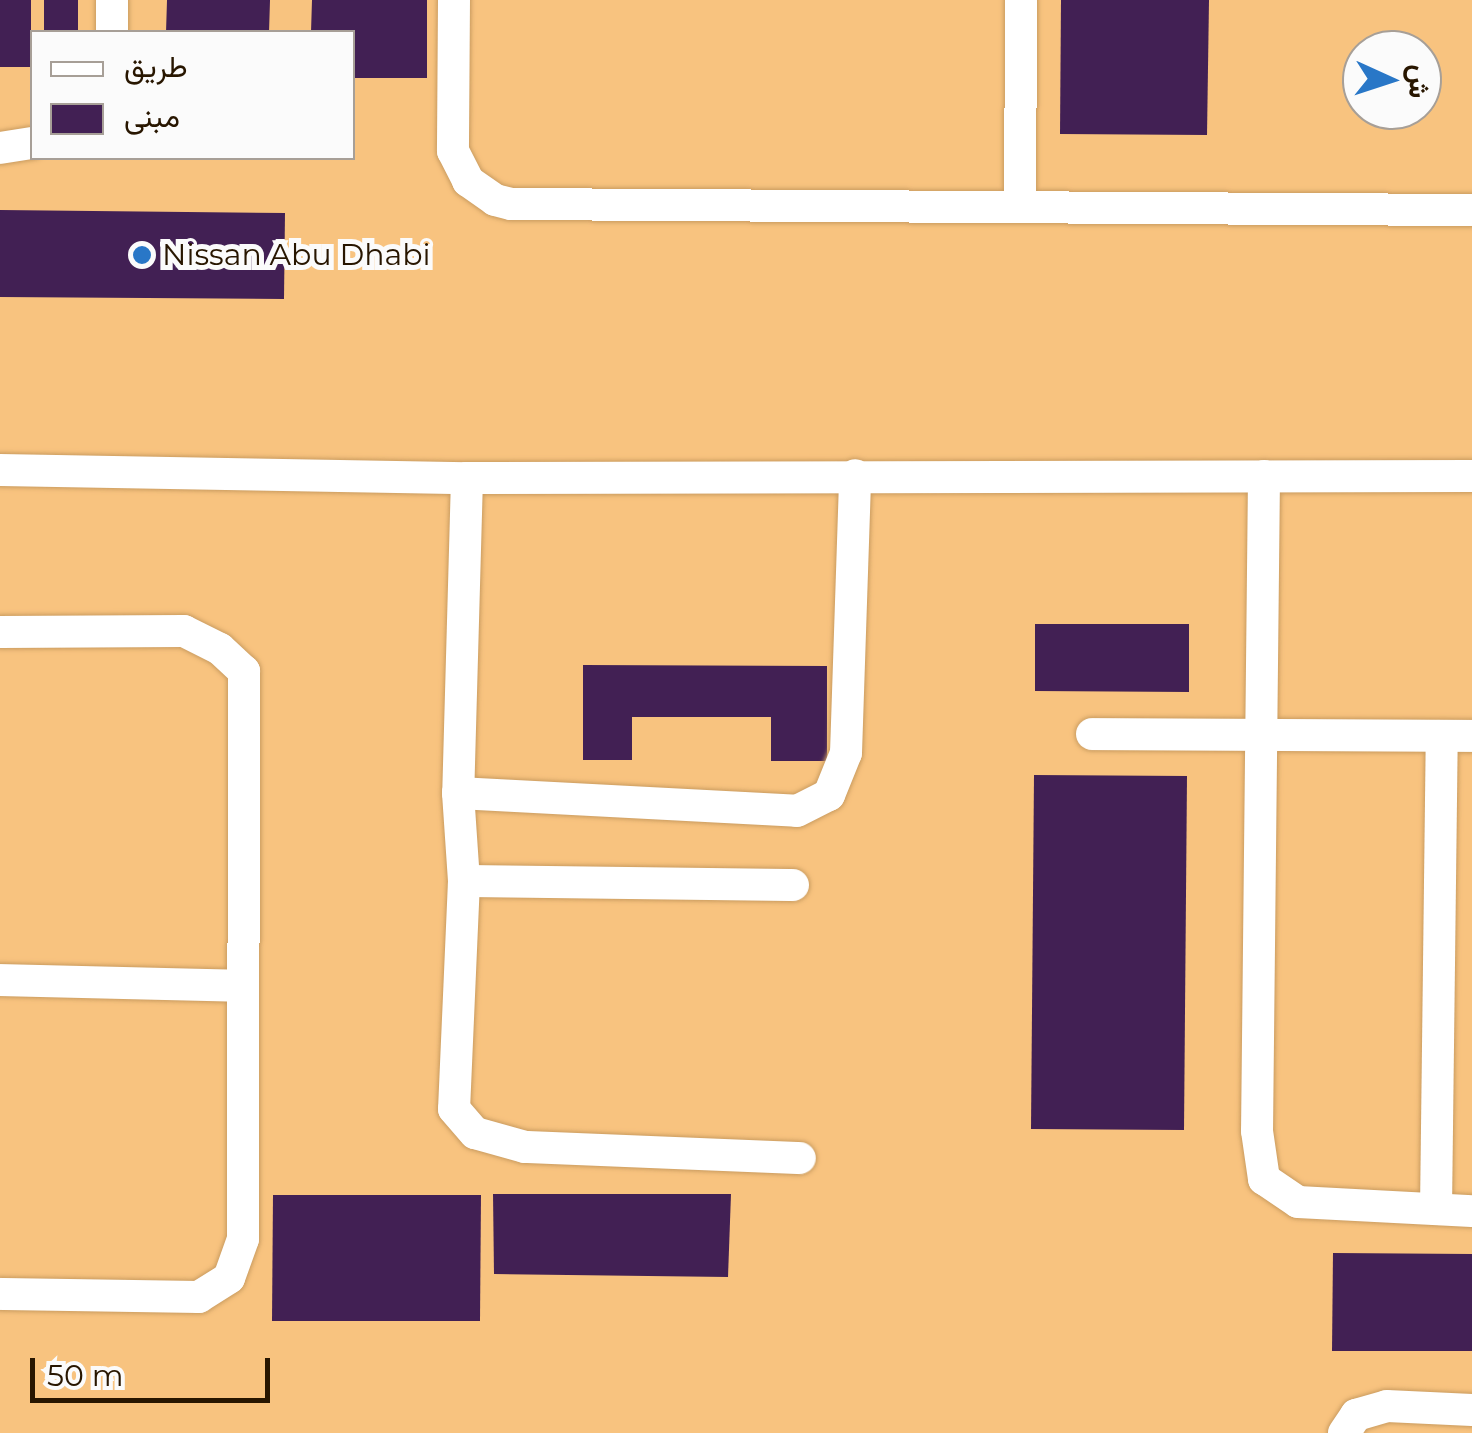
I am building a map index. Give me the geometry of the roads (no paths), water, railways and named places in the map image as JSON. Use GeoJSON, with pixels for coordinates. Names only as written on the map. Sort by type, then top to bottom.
{"type":"FeatureCollection","features":[{"type":"Feature","properties":{"kind":"street"},"geometry":{"type":"LineString","coordinates":[[112,0],[112,30]]}},
{"type":"Feature","properties":{"kind":"street"},"geometry":{"type":"LineString","coordinates":[[454,0],[453,151],[468,181],[495,200],[511,204],[1472,210]]}},
{"type":"Feature","properties":{"kind":"street"},"geometry":{"type":"LineString","coordinates":[[1020,207],[1021,0]]}},
{"type":"Feature","properties":{"kind":"street"},"geometry":{"type":"LineString","coordinates":[[0,148],[30,142]]}},
{"type":"Feature","properties":{"kind":"street"},"geometry":{"type":"LineString","coordinates":[[0,470],[468,478],[1472,476]]}},
{"type":"Feature","properties":{"kind":"street"},"geometry":{"type":"LineString","coordinates":[[458,793],[797,811],[829,795],[846,753],[855,475]]}},
{"type":"Feature","properties":{"kind":"street"},"geometry":{"type":"LineString","coordinates":[[1264,476],[1257,1131],[1264,1178],[1298,1202],[1472,1211]]}},
{"type":"Feature","properties":{"kind":"street"},"geometry":{"type":"LineString","coordinates":[[468,478],[458,793],[464,882],[454,1109],[475,1133],[525,1147],[800,1158]]}},
{"type":"Feature","properties":{"kind":"street"},"geometry":{"type":"LineString","coordinates":[[0,632],[184,631],[220,648],[244,671],[243,1239],[229,1278],[199,1297],[0,1294]]}},
{"type":"Feature","properties":{"kind":"street"},"geometry":{"type":"LineString","coordinates":[[1092,734],[1457,736],[1436,1209]]}},
{"type":"Feature","properties":{"kind":"street"},"geometry":{"type":"LineString","coordinates":[[464,882],[793,885]]}},
{"type":"Feature","properties":{"kind":"street"},"geometry":{"type":"LineString","coordinates":[[0,980],[243,986]]}},
{"type":"Feature","properties":{"kind":"street"},"geometry":{"type":"LineString","coordinates":[[1344,1433],[1356,1415],[1386,1406],[1472,1410]]}},
{"type":"Feature","properties":{"kind":"place","name":"Nissan Abu Dhabi"},"geometry":{"type":"Point","coordinates":[142,255]}}]}
